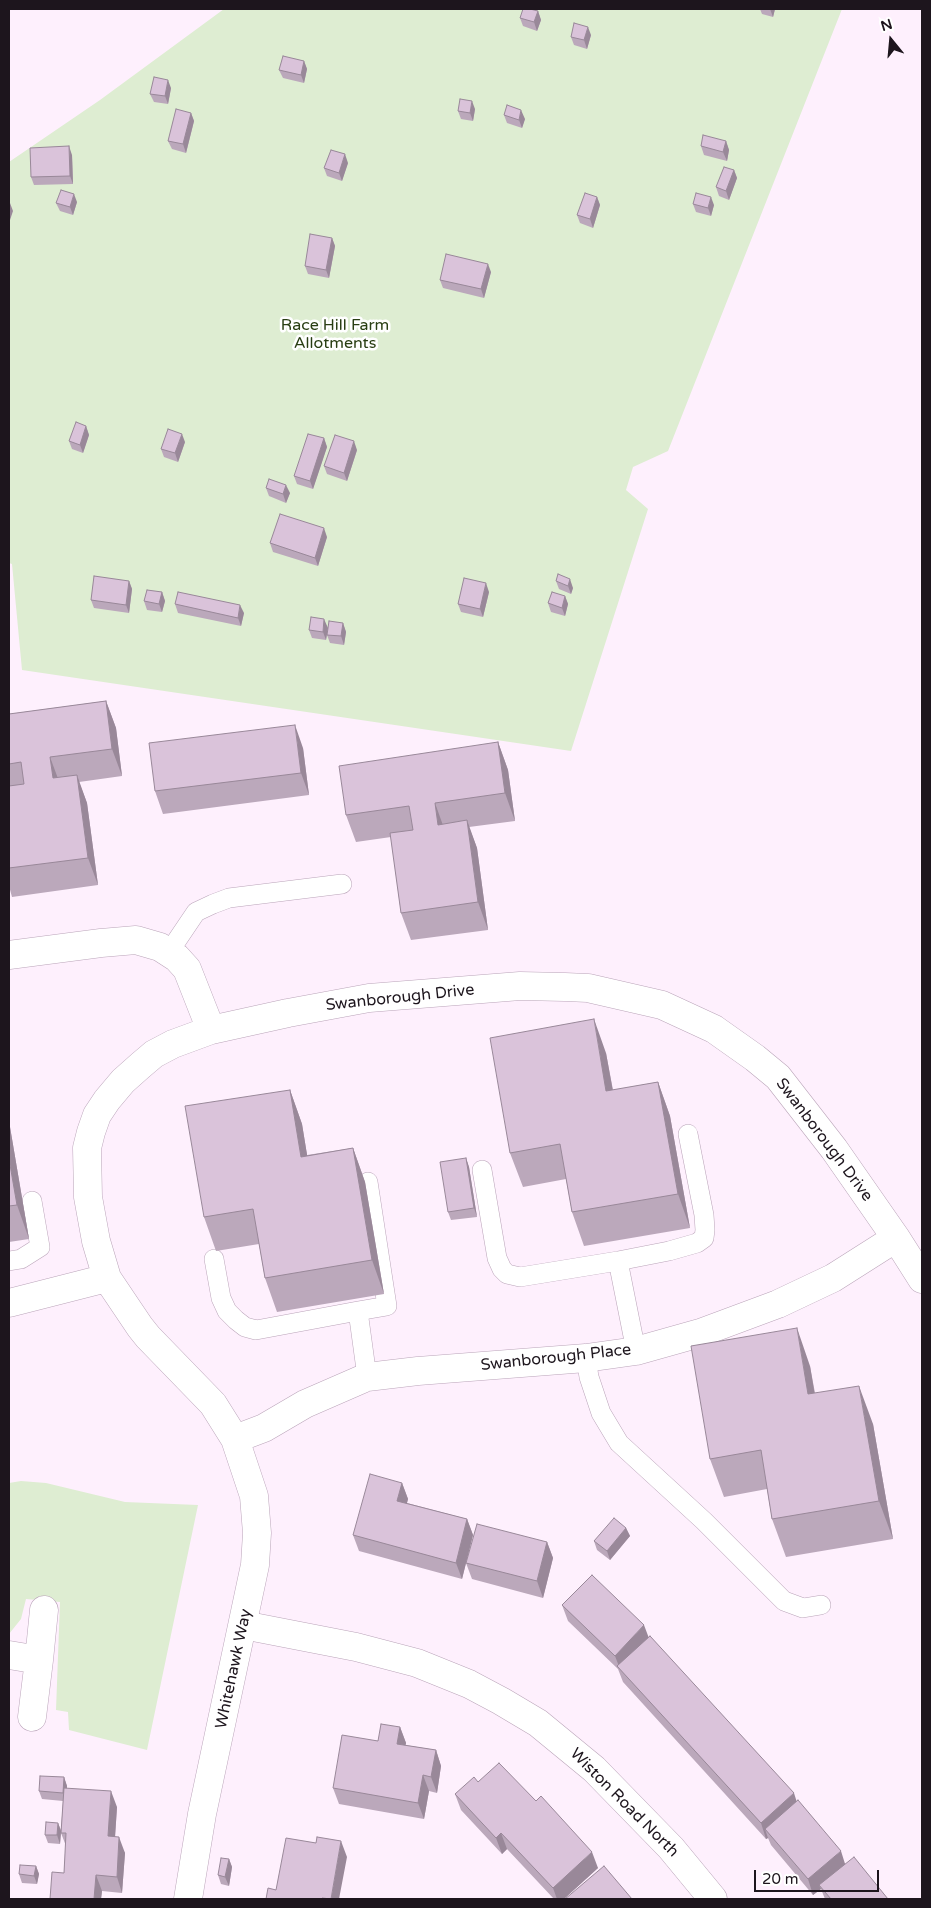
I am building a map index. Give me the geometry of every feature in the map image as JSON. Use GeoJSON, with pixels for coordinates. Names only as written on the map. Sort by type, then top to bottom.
{"type":"FeatureCollection","features":[{"type":"Feature","properties":{"kind":"street"},"geometry":{"type":"LineString","coordinates":[[9,956],[136,940],[169,952],[187,969],[211,1030]]}},
{"type":"Feature","properties":{"kind":"street","name":"Swanborough Drive"},"geometry":{"type":"LineString","coordinates":[[235,1439],[214,1404],[148,1337],[107,1278],[96,1241],[88,1197],[87,1148],[97,1115],[107,1100],[123,1081],[154,1054],[173,1044],[211,1030],[369,998],[520,986],[588,988],[662,1006],[714,1030],[755,1058],[778,1077],[834,1149],[922,1279]]}},
{"type":"Feature","properties":{"kind":"street","name":"Swanborough Place"},"geometry":{"type":"LineString","coordinates":[[235,1439],[264,1428],[305,1404],[367,1377],[418,1371],[586,1358],[636,1351],[700,1333],[778,1304],[833,1278],[896,1238]]}},
{"type":"Feature","properties":{"kind":"street"},"geometry":{"type":"LineString","coordinates":[[9,1304],[107,1278]]}},
{"type":"Feature","properties":{"kind":"street","name":"Whitehawk Way"},"geometry":{"type":"LineString","coordinates":[[188,1899],[202,1814],[255,1565],[257,1533],[254,1496],[235,1439]]}},
{"type":"Feature","properties":{"kind":"street"},"geometry":{"type":"LineString","coordinates":[[32,1717],[44,1610]]}},
{"type":"Feature","properties":{"kind":"street","name":"Wiston Road North"},"geometry":{"type":"LineString","coordinates":[[243,1624],[356,1647],[417,1663],[468,1684],[501,1701],[538,1723],[594,1769],[671,1848],[713,1899]]}},
{"type":"Feature","properties":{"kind":"street"},"geometry":{"type":"LineString","coordinates":[[9,1655],[39,1660]]}},
{"type":"Feature","properties":{"kind":"lane"},"geometry":{"type":"LineString","coordinates":[[169,952],[196,912],[212,904],[229,898],[342,884]]}},
{"type":"Feature","properties":{"kind":"lane"},"geometry":{"type":"LineString","coordinates":[[482,1170],[497,1258],[506,1274],[520,1277],[618,1261],[669,1252],[696,1243],[704,1238],[706,1230],[704,1215],[688,1134]]}},
{"type":"Feature","properties":{"kind":"lane"},"geometry":{"type":"LineString","coordinates":[[214,1259],[221,1298],[227,1311],[245,1326],[256,1330],[387,1306],[368,1182]]}},
{"type":"Feature","properties":{"kind":"lane"},"geometry":{"type":"LineString","coordinates":[[9,1261],[21,1259],[40,1247],[32,1201]]}},
{"type":"Feature","properties":{"kind":"lane"},"geometry":{"type":"LineString","coordinates":[[618,1261],[636,1351]]}},
{"type":"Feature","properties":{"kind":"lane"},"geometry":{"type":"LineString","coordinates":[[358,1311],[367,1377]]}},
{"type":"Feature","properties":{"kind":"lane"},"geometry":{"type":"LineString","coordinates":[[586,1358],[589,1377],[601,1413],[618,1443],[704,1521],[784,1601],[803,1608],[821,1605]]}},
{"type":"Feature","properties":{"kind":"green space","name":"Race Hill Farm Allotments"},"geometry":{"type":"Polygon","coordinates":[[[224,9],[842,9],[668,451],[633,467],[626,490],[648,509],[571,751],[22,670],[12,564],[9,563],[9,162],[100,100],[224,9]]]}},
{"type":"Feature","properties":{"kind":"green space"},"geometry":{"type":"Polygon","coordinates":[[[21,1481],[46,1483],[125,1502],[198,1505],[147,1750],[69,1730],[68,1712],[56,1710],[60,1602],[26,1599],[21,1619],[9,1634],[9,1483],[21,1481]]]}},
{"type":"Feature","properties":{"kind":"building"},"geometry":{"type":"Polygon","coordinates":[[[523,9],[538,11],[534,22],[520,18],[523,9]]]}},
{"type":"Feature","properties":{"kind":"building"},"geometry":{"type":"Polygon","coordinates":[[[574,23],[588,27],[584,40],[571,37],[574,23]]]}},
{"type":"Feature","properties":{"kind":"building"},"geometry":{"type":"Polygon","coordinates":[[[283,56],[304,61],[301,75],[279,70],[283,56]]]}},
{"type":"Feature","properties":{"kind":"building"},"geometry":{"type":"Polygon","coordinates":[[[154,77],[168,80],[165,96],[150,94],[154,77]]]}},
{"type":"Feature","properties":{"kind":"building"},"geometry":{"type":"Polygon","coordinates":[[[460,99],[472,101],[470,113],[458,111],[460,99]]]}},
{"type":"Feature","properties":{"kind":"building"},"geometry":{"type":"Polygon","coordinates":[[[507,105],[521,110],[519,120],[504,115],[507,105]]]}},
{"type":"Feature","properties":{"kind":"building"},"geometry":{"type":"Polygon","coordinates":[[[176,109],[191,113],[183,144],[168,141],[176,109]]]}},
{"type":"Feature","properties":{"kind":"building"},"geometry":{"type":"Polygon","coordinates":[[[703,135],[726,141],[723,152],[701,146],[703,135]]]}},
{"type":"Feature","properties":{"kind":"building"},"geometry":{"type":"Polygon","coordinates":[[[69,146],[70,176],[31,177],[30,148],[69,146]]]}},
{"type":"Feature","properties":{"kind":"building"},"geometry":{"type":"Polygon","coordinates":[[[331,150],[345,154],[339,173],[324,168],[331,150]]]}},
{"type":"Feature","properties":{"kind":"building"},"geometry":{"type":"Polygon","coordinates":[[[724,167],[734,170],[726,191],[716,187],[724,167]]]}},
{"type":"Feature","properties":{"kind":"building"},"geometry":{"type":"Polygon","coordinates":[[[61,190],[74,194],[70,207],[56,203],[61,190]]]}},
{"type":"Feature","properties":{"kind":"building"},"geometry":{"type":"Polygon","coordinates":[[[585,193],[597,197],[590,219],[577,215],[585,193]]]}},
{"type":"Feature","properties":{"kind":"building"},"geometry":{"type":"Polygon","coordinates":[[[696,193],[711,197],[708,208],[693,204],[696,193]]]}},
{"type":"Feature","properties":{"kind":"building"},"geometry":{"type":"Polygon","coordinates":[[[310,234],[332,238],[326,270],[305,266],[310,234]]]}},
{"type":"Feature","properties":{"kind":"building"},"geometry":{"type":"Polygon","coordinates":[[[446,254],[488,264],[481,289],[440,280],[446,254]]]}},
{"type":"Feature","properties":{"kind":"building"},"geometry":{"type":"Polygon","coordinates":[[[76,422],[86,426],[80,445],[69,441],[76,422]]]}},
{"type":"Feature","properties":{"kind":"building"},"geometry":{"type":"Polygon","coordinates":[[[168,429],[182,434],[175,453],[161,449],[168,429]]]}},
{"type":"Feature","properties":{"kind":"building"},"geometry":{"type":"Polygon","coordinates":[[[308,434],[324,438],[310,481],[294,476],[308,434]]]}},
{"type":"Feature","properties":{"kind":"building"},"geometry":{"type":"Polygon","coordinates":[[[335,435],[354,441],[344,473],[324,466],[335,435]]]}},
{"type":"Feature","properties":{"kind":"building"},"geometry":{"type":"Polygon","coordinates":[[[269,479],[286,485],[283,494],[266,488],[269,479]]]}},
{"type":"Feature","properties":{"kind":"building"},"geometry":{"type":"Polygon","coordinates":[[[280,514],[324,528],[315,558],[270,543],[280,514]]]}},
{"type":"Feature","properties":{"kind":"building"},"geometry":{"type":"Polygon","coordinates":[[[558,574],[570,579],[568,586],[556,581],[558,574]]]}},
{"type":"Feature","properties":{"kind":"building"},"geometry":{"type":"Polygon","coordinates":[[[94,576],[129,581],[126,605],[91,600],[94,576]]]}},
{"type":"Feature","properties":{"kind":"building"},"geometry":{"type":"Polygon","coordinates":[[[464,578],[486,583],[480,609],[458,604],[464,578]]]}},
{"type":"Feature","properties":{"kind":"building"},"geometry":{"type":"Polygon","coordinates":[[[147,590],[162,592],[159,604],[144,601],[147,590]]]}},
{"type":"Feature","properties":{"kind":"building"},"geometry":{"type":"Polygon","coordinates":[[[178,592],[240,605],[238,618],[175,604],[178,592]]]}},
{"type":"Feature","properties":{"kind":"building"},"geometry":{"type":"Polygon","coordinates":[[[552,592],[565,596],[562,608],[548,603],[552,592]]]}},
{"type":"Feature","properties":{"kind":"building"},"geometry":{"type":"Polygon","coordinates":[[[311,617],[324,619],[323,632],[309,630],[311,617]]]}},
{"type":"Feature","properties":{"kind":"building"},"geometry":{"type":"Polygon","coordinates":[[[329,621],[343,623],[341,636],[327,635],[329,621]]]}},
{"type":"Feature","properties":{"kind":"building"},"geometry":{"type":"Polygon","coordinates":[[[106,701],[112,749],[50,757],[53,778],[77,775],[88,858],[9,868],[9,786],[24,784],[21,762],[9,764],[9,714],[106,701]]]}},
{"type":"Feature","properties":{"kind":"building"},"geometry":{"type":"Polygon","coordinates":[[[295,725],[301,773],[155,791],[149,743],[295,725]]]}},
{"type":"Feature","properties":{"kind":"building"},"geometry":{"type":"Polygon","coordinates":[[[498,742],[505,793],[435,803],[438,825],[467,820],[478,902],[401,913],[390,833],[413,830],[409,806],[346,815],[339,766],[498,742]]]}},
{"type":"Feature","properties":{"kind":"building"},"geometry":{"type":"Polygon","coordinates":[[[594,1019],[606,1091],[658,1082],[678,1194],[572,1212],[560,1144],[510,1153],[490,1038],[594,1019]]]}},
{"type":"Feature","properties":{"kind":"building"},"geometry":{"type":"Polygon","coordinates":[[[290,1090],[301,1157],[353,1148],[372,1260],[265,1278],[253,1209],[204,1217],[185,1106],[290,1090]]]}},
{"type":"Feature","properties":{"kind":"building"},"geometry":{"type":"Polygon","coordinates":[[[466,1158],[474,1208],[448,1212],[440,1162],[466,1158]]]}},
{"type":"Feature","properties":{"kind":"building"},"geometry":{"type":"Polygon","coordinates":[[[9,1159],[17,1205],[9,1206],[9,1159]]]}},
{"type":"Feature","properties":{"kind":"building"},"geometry":{"type":"Polygon","coordinates":[[[797,1328],[808,1394],[859,1386],[879,1501],[772,1519],[761,1450],[710,1459],[691,1346],[797,1328]]]}},
{"type":"Feature","properties":{"kind":"building"},"geometry":{"type":"Polygon","coordinates":[[[370,1474],[402,1483],[397,1501],[467,1519],[456,1563],[353,1535],[370,1474]]]}},
{"type":"Feature","properties":{"kind":"building"},"geometry":{"type":"Polygon","coordinates":[[[614,1518],[626,1528],[607,1551],[594,1541],[614,1518]]]}},
{"type":"Feature","properties":{"kind":"building"},"geometry":{"type":"Polygon","coordinates":[[[477,1524],[547,1542],[537,1581],[466,1563],[477,1524]]]}},
{"type":"Feature","properties":{"kind":"building"},"geometry":{"type":"Polygon","coordinates":[[[592,1575],[644,1625],[615,1656],[562,1605],[592,1575]]]}},
{"type":"Feature","properties":{"kind":"building"},"geometry":{"type":"Polygon","coordinates":[[[650,1636],[794,1793],[761,1823],[617,1666],[650,1636]]]}},
{"type":"Feature","properties":{"kind":"building"},"geometry":{"type":"Polygon","coordinates":[[[381,1724],[400,1727],[397,1744],[436,1750],[431,1777],[423,1775],[418,1803],[333,1788],[342,1735],[378,1741],[381,1724]]]}},
{"type":"Feature","properties":{"kind":"building"},"geometry":{"type":"Polygon","coordinates":[[[499,1763],[536,1801],[541,1796],[592,1852],[553,1888],[501,1833],[496,1838],[455,1794],[474,1777],[478,1782],[499,1763]]]}},
{"type":"Feature","properties":{"kind":"building"},"geometry":{"type":"Polygon","coordinates":[[[40,1776],[64,1777],[63,1793],[39,1791],[40,1776]]]}},
{"type":"Feature","properties":{"kind":"building"},"geometry":{"type":"Polygon","coordinates":[[[64,1788],[111,1791],[108,1836],[119,1837],[117,1877],[96,1875],[94,1899],[50,1899],[52,1872],[64,1873],[66,1833],[61,1833],[64,1788]]]}},
{"type":"Feature","properties":{"kind":"building"},"geometry":{"type":"Polygon","coordinates":[[[798,1800],[841,1851],[808,1879],[765,1829],[798,1800]]]}},
{"type":"Feature","properties":{"kind":"building"},"geometry":{"type":"Polygon","coordinates":[[[46,1822],[58,1823],[57,1835],[45,1835],[46,1822]]]}},
{"type":"Feature","properties":{"kind":"building"},"geometry":{"type":"Polygon","coordinates":[[[317,1837],[341,1841],[331,1899],[266,1899],[268,1888],[276,1890],[286,1838],[316,1843],[317,1837]]]}},
{"type":"Feature","properties":{"kind":"building"},"geometry":{"type":"Polygon","coordinates":[[[854,1857],[888,1899],[831,1899],[819,1885],[854,1857]]]}},
{"type":"Feature","properties":{"kind":"building"},"geometry":{"type":"Polygon","coordinates":[[[221,1858],[229,1859],[225,1877],[218,1875],[221,1858]]]}},
{"type":"Feature","properties":{"kind":"building"},"geometry":{"type":"Polygon","coordinates":[[[20,1865],[36,1866],[34,1876],[19,1874],[20,1865]]]}},
{"type":"Feature","properties":{"kind":"building"},"geometry":{"type":"Polygon","coordinates":[[[604,1866],[632,1899],[565,1899],[604,1866]]]}}]}
